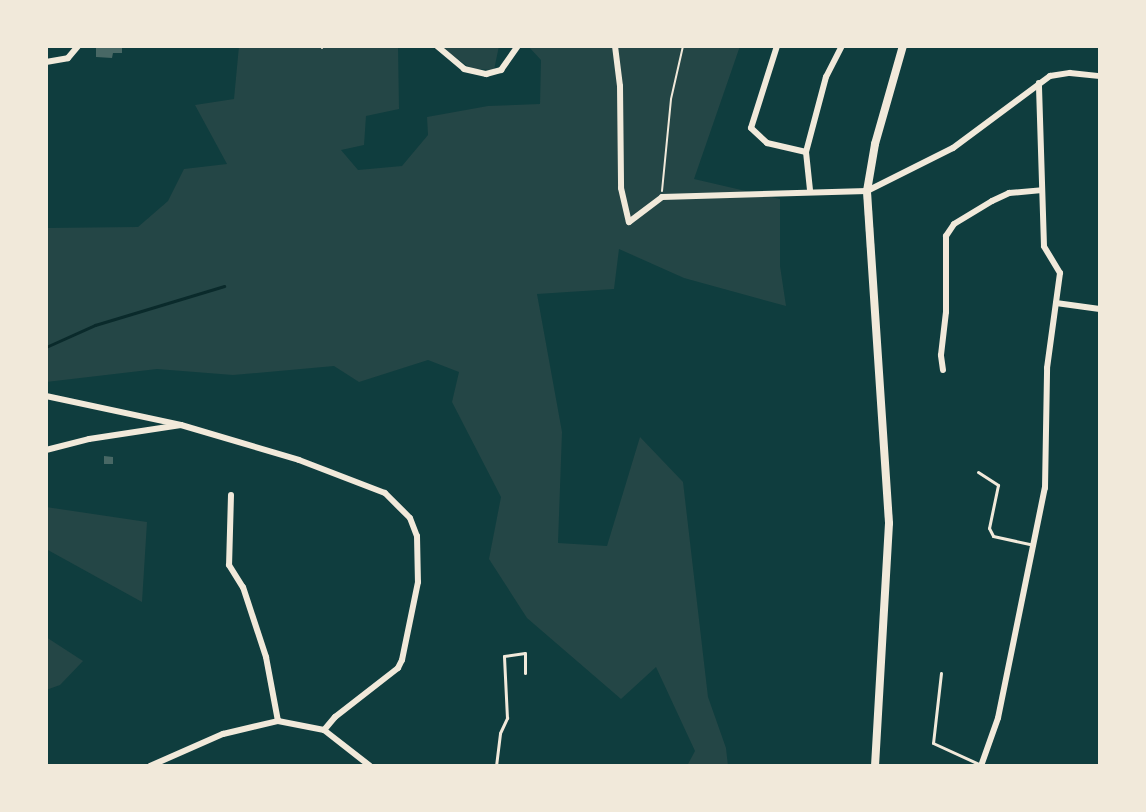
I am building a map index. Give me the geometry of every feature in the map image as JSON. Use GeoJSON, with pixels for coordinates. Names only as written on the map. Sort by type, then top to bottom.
{"type":"FeatureCollection","features":[{"type":"Feature","properties":{"kind":"main road"},"geometry":{"type":"LineString","coordinates":[[875,766],[889,523],[867,191],[875,144],[903,46]]}},
{"type":"Feature","properties":{"kind":"street"},"geometry":{"type":"LineString","coordinates":[[46,62],[68,58],[78,46]]}},
{"type":"Feature","properties":{"kind":"street"},"geometry":{"type":"LineString","coordinates":[[437,46],[464,69],[486,74],[501,70],[518,46]]}},
{"type":"Feature","properties":{"kind":"street"},"geometry":{"type":"LineString","coordinates":[[615,46],[620,86],[621,188],[629,222],[662,197],[810,190],[845,194],[867,191],[953,148],[1039,83],[1060,73],[1100,76]]}},
{"type":"Feature","properties":{"kind":"street"},"geometry":{"type":"LineString","coordinates":[[777,46],[751,128],[767,143],[806,152]]}},
{"type":"Feature","properties":{"kind":"street"},"geometry":{"type":"LineString","coordinates":[[810,190],[806,152],[826,77],[842,46]]}},
{"type":"Feature","properties":{"kind":"street"},"geometry":{"type":"LineString","coordinates":[[981,765],[998,718],[1045,488],[1047,368],[1060,273],[1044,246],[1039,83]]}},
{"type":"Feature","properties":{"kind":"street"},"geometry":{"type":"LineString","coordinates":[[943,370],[946,236],[954,224],[992,201],[1009,193],[1042,190]]}},
{"type":"Feature","properties":{"kind":"street"},"geometry":{"type":"LineString","coordinates":[[1056,303],[1100,309]]}},
{"type":"Feature","properties":{"kind":"street"},"geometry":{"type":"LineString","coordinates":[[46,396],[181,425],[289,457],[385,493],[410,518],[417,536],[418,582],[402,660],[398,668],[335,717],[324,730]]}},
{"type":"Feature","properties":{"kind":"street"},"geometry":{"type":"LineString","coordinates":[[46,450],[89,439],[181,425]]}},
{"type":"Feature","properties":{"kind":"street"},"geometry":{"type":"LineString","coordinates":[[231,495],[229,565],[243,587],[266,657],[278,721]]}},
{"type":"Feature","properties":{"kind":"street"},"geometry":{"type":"LineString","coordinates":[[150,766],[223,734],[278,721],[324,730],[370,766]]}},
{"type":"Feature","properties":{"kind":"lane"},"geometry":{"type":"LineString","coordinates":[[978,472],[998,485],[989,528],[993,536],[1034,545]]}},
{"type":"Feature","properties":{"kind":"lane"},"geometry":{"type":"LineString","coordinates":[[496,766],[500,733],[507,718],[504,656],[525,653],[525,673]]}},
{"type":"Feature","properties":{"kind":"lane"},"geometry":{"type":"LineString","coordinates":[[941,673],[933,743],[981,765]]}},
{"type":"Feature","properties":{"kind":"path"},"geometry":{"type":"LineString","coordinates":[[662,197],[671,99],[683,46]]}},
{"type":"Feature","properties":{"kind":"shaded area"},"geometry":{"type":"Polygon","coordinates":[[[239,46],[398,46],[399,109],[366,116],[364,145],[341,150],[358,170],[402,166],[428,135],[427,117],[488,106],[540,104],[541,60],[528,46],[740,46],[694,179],[780,199],[780,266],[786,306],[684,278],[619,249],[614,289],[537,294],[562,432],[558,543],[607,546],[640,437],[683,482],[708,697],[726,748],[728,766],[687,766],[695,751],[656,667],[621,699],[527,618],[489,559],[501,497],[452,402],[459,372],[428,360],[359,382],[334,366],[233,375],[157,369],[46,382],[46,228],[138,227],[168,201],[184,169],[227,164],[195,105],[234,99],[239,46]]]}},
{"type":"Feature","properties":{"kind":"shaded area"},"geometry":{"type":"Polygon","coordinates":[[[438,46],[499,46],[494,70],[472,69],[438,46]]]}},
{"type":"Feature","properties":{"kind":"shaded area"},"geometry":{"type":"Polygon","coordinates":[[[46,507],[147,522],[142,602],[46,549],[46,507]]]}},
{"type":"Feature","properties":{"kind":"shaded area"},"geometry":{"type":"Polygon","coordinates":[[[46,637],[83,661],[60,685],[46,690],[46,637]]]}},
{"type":"Feature","properties":{"kind":"building"},"geometry":{"type":"Polygon","coordinates":[[[96,46],[122,46],[122,53],[113,53],[112,58],[96,57],[96,46]]]}},
{"type":"Feature","properties":{"kind":"building"},"geometry":{"type":"Polygon","coordinates":[[[104,456],[113,457],[113,464],[104,464],[104,456]]]}},
{"type":"Feature","properties":{"kind":"waterway"},"geometry":{"type":"LineString","coordinates":[[46,347],[95,325],[224,286]]}}]}
